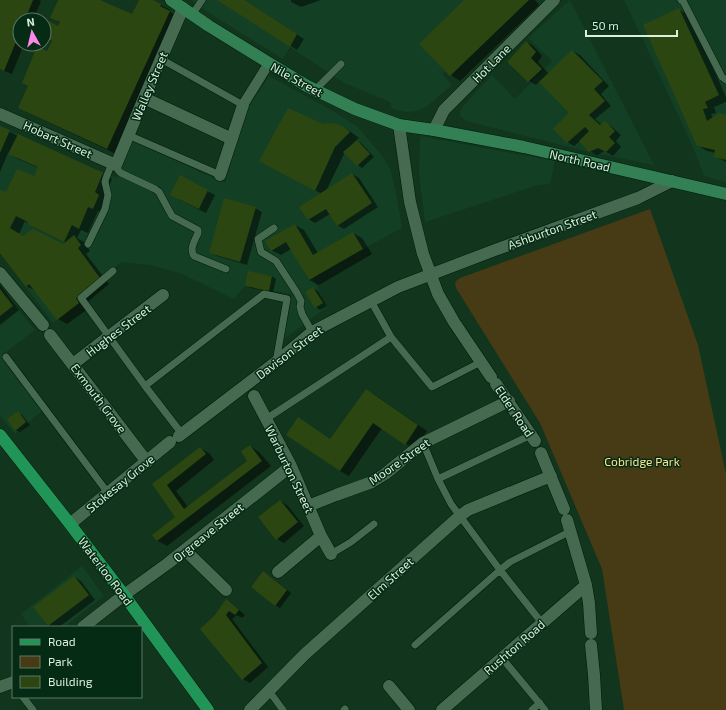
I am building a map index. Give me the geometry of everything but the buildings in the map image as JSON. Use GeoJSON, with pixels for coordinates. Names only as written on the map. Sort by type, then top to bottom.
{"type":"FeatureCollection","features":[{"type":"Feature","properties":{"kind":"main road","name":"Nile Street"},"geometry":{"type":"LineString","coordinates":[[171,0],[269,64],[315,90],[355,109],[398,125],[434,130]]}},
{"type":"Feature","properties":{"kind":"main road","name":"North Road"},"geometry":{"type":"LineString","coordinates":[[434,130],[524,147],[726,194]]}},
{"type":"Feature","properties":{"kind":"main road","name":"Waterloo Road"},"geometry":{"type":"LineString","coordinates":[[0,435],[124,595],[208,710]]}},
{"type":"Feature","properties":{"kind":"street","name":"Hot Lane"},"geometry":{"type":"LineString","coordinates":[[434,130],[444,110],[550,1]]}},
{"type":"Feature","properties":{"kind":"street","name":"Walley Street"},"geometry":{"type":"LineString","coordinates":[[114,164],[161,59],[188,11]]}},
{"type":"Feature","properties":{"kind":"street"},"geometry":{"type":"LineString","coordinates":[[220,175],[244,105],[269,64]]}},
{"type":"Feature","properties":{"kind":"street"},"geometry":{"type":"LineString","coordinates":[[144,98],[232,139]]}},
{"type":"Feature","properties":{"kind":"street","name":"Hobart Street"},"geometry":{"type":"LineString","coordinates":[[0,114],[114,164]]}},
{"type":"Feature","properties":{"kind":"street","name":"Elder Road"},"geometry":{"type":"LineString","coordinates":[[398,125],[410,202],[423,254],[438,294],[454,322],[509,401],[541,452],[571,531],[586,585],[589,603],[596,710]]}},
{"type":"Feature","properties":{"kind":"street","name":"Ashburton Street"},"geometry":{"type":"LineString","coordinates":[[431,274],[638,198],[672,181]]}},
{"type":"Feature","properties":{"kind":"street"},"geometry":{"type":"LineString","coordinates":[[0,273],[50,335]]}},
{"type":"Feature","properties":{"kind":"street","name":"Davison Street"},"geometry":{"type":"LineString","coordinates":[[177,437],[276,362],[312,332],[398,287],[431,274]]}},
{"type":"Feature","properties":{"kind":"street","name":"Hughes Street"},"geometry":{"type":"LineString","coordinates":[[73,364],[163,296]]}},
{"type":"Feature","properties":{"kind":"street","name":"Exmouth Grove"},"geometry":{"type":"LineString","coordinates":[[50,335],[147,462]]}},
{"type":"Feature","properties":{"kind":"street","name":"Warburton Street"},"geometry":{"type":"LineString","coordinates":[[246,384],[254,396],[291,466],[321,536],[331,554]]}},
{"type":"Feature","properties":{"kind":"street","name":"Moore Street"},"geometry":{"type":"LineString","coordinates":[[308,506],[372,482],[385,474],[423,443],[509,401]]}},
{"type":"Feature","properties":{"kind":"street","name":"Stokesay Grove"},"geometry":{"type":"LineString","coordinates":[[70,524],[177,437]]}},
{"type":"Feature","properties":{"kind":"street","name":"Orgreave Street"},"geometry":{"type":"LineString","coordinates":[[84,626],[167,564],[291,466]]}},
{"type":"Feature","properties":{"kind":"street","name":"Elm Street"},"geometry":{"type":"LineString","coordinates":[[250,710],[306,654],[460,516],[468,510],[551,476]]}},
{"type":"Feature","properties":{"kind":"street"},"geometry":{"type":"LineString","coordinates":[[278,572],[321,536]]}},
{"type":"Feature","properties":{"kind":"street"},"geometry":{"type":"LineString","coordinates":[[185,550],[226,590]]}},
{"type":"Feature","properties":{"kind":"street","name":"Rushton Road"},"geometry":{"type":"LineString","coordinates":[[442,710],[586,585]]}},
{"type":"Feature","properties":{"kind":"street"},"geometry":{"type":"LineString","coordinates":[[0,687],[12,683]]}},
{"type":"Feature","properties":{"kind":"street"},"geometry":{"type":"LineString","coordinates":[[389,686],[409,710]]}},
{"type":"Feature","properties":{"kind":"lane"},"geometry":{"type":"LineString","coordinates":[[188,11],[202,0]]}},
{"type":"Feature","properties":{"kind":"lane"},"geometry":{"type":"LineString","coordinates":[[681,0],[683,1],[722,77],[726,80]]}},
{"type":"Feature","properties":{"kind":"lane"},"geometry":{"type":"LineString","coordinates":[[161,59],[244,105]]}},
{"type":"Feature","properties":{"kind":"lane"},"geometry":{"type":"LineString","coordinates":[[315,90],[341,64]]}},
{"type":"Feature","properties":{"kind":"lane"},"geometry":{"type":"LineString","coordinates":[[128,135],[220,175]]}},
{"type":"Feature","properties":{"kind":"lane"},"geometry":{"type":"LineString","coordinates":[[88,244],[105,209],[108,195],[105,182],[114,164],[121,173],[159,192],[172,216],[198,230],[192,250],[194,256],[226,269]]}},
{"type":"Feature","properties":{"kind":"lane"},"geometry":{"type":"LineString","coordinates":[[274,228],[258,239],[261,252],[276,261],[297,293],[301,301],[300,307],[302,314],[312,332]]}},
{"type":"Feature","properties":{"kind":"lane"},"geometry":{"type":"LineString","coordinates":[[113,271],[81,298],[145,386],[177,437]]}},
{"type":"Feature","properties":{"kind":"lane"},"geometry":{"type":"LineString","coordinates":[[145,386],[264,294],[287,299],[276,362]]}},
{"type":"Feature","properties":{"kind":"lane"},"geometry":{"type":"LineString","coordinates":[[371,301],[391,337],[432,388],[481,362]]}},
{"type":"Feature","properties":{"kind":"lane"},"geometry":{"type":"LineString","coordinates":[[266,419],[391,337]]}},
{"type":"Feature","properties":{"kind":"lane"},"geometry":{"type":"LineString","coordinates":[[6,357],[108,493]]}},
{"type":"Feature","properties":{"kind":"lane"},"geometry":{"type":"LineString","coordinates":[[438,479],[533,438]]}},
{"type":"Feature","properties":{"kind":"lane"},"geometry":{"type":"LineString","coordinates":[[423,443],[438,479],[451,504],[542,623]]}},
{"type":"Feature","properties":{"kind":"lane"},"geometry":{"type":"LineString","coordinates":[[331,554],[351,542],[374,524]]}},
{"type":"Feature","properties":{"kind":"lane"},"geometry":{"type":"LineString","coordinates":[[415,645],[510,562],[571,531]]}},
{"type":"Feature","properties":{"kind":"lane"},"geometry":{"type":"LineString","coordinates":[[502,658],[546,710]]}},
{"type":"Feature","properties":{"kind":"lane"},"geometry":{"type":"LineString","coordinates":[[269,691],[283,710]]}},
{"type":"Feature","properties":{"kind":"lane"},"geometry":{"type":"LineString","coordinates":[[24,698],[33,710]]}},
{"type":"Feature","properties":{"kind":"lane"},"geometry":{"type":"LineString","coordinates":[[532,710],[540,703]]}},
{"type":"Feature","properties":{"kind":"shaded area"},"geometry":{"type":"Polygon","coordinates":[[[191,0],[529,0],[450,76],[445,71],[442,74],[452,85],[426,107],[416,111],[407,112],[395,110],[392,108],[390,102],[344,83],[290,47],[283,59],[191,0]]]}},
{"type":"Feature","properties":{"kind":"shaded area"},"geometry":{"type":"Polygon","coordinates":[[[570,0],[654,165],[589,152],[466,121],[460,116],[463,106],[492,75],[515,99],[552,61],[528,38],[570,0]]]}},
{"type":"Feature","properties":{"kind":"shaded area"},"geometry":{"type":"Polygon","coordinates":[[[624,0],[726,0],[726,182],[704,176],[693,147],[624,0]]]}},
{"type":"Feature","properties":{"kind":"shaded area"},"geometry":{"type":"Polygon","coordinates":[[[269,76],[333,111],[358,127],[384,158],[391,172],[402,228],[313,278],[327,307],[284,339],[292,294],[245,286],[234,299],[182,274],[151,265],[121,262],[77,298],[79,303],[53,323],[0,253],[0,126],[116,178],[132,141],[225,183],[246,111],[269,76]]]}},
{"type":"Feature","properties":{"kind":"shaded area"},"geometry":{"type":"Polygon","coordinates":[[[420,136],[555,161],[550,184],[538,185],[425,222],[419,173],[420,136]]]}},
{"type":"Feature","properties":{"kind":"shaded area"},"geometry":{"type":"Polygon","coordinates":[[[0,287],[35,330],[2,355],[43,410],[15,434],[0,416],[0,287]]]}},
{"type":"Feature","properties":{"kind":"shaded area"},"geometry":{"type":"Polygon","coordinates":[[[82,566],[104,596],[65,626],[29,626],[21,614],[82,566]]]}},
{"type":"Feature","properties":{"kind":"green space","name":"Cobridge Park"},"geometry":{"type":"Polygon","coordinates":[[[650,209],[698,345],[726,474],[726,710],[624,710],[602,569],[540,423],[456,288],[455,282],[460,278],[650,209]]]}}]}
